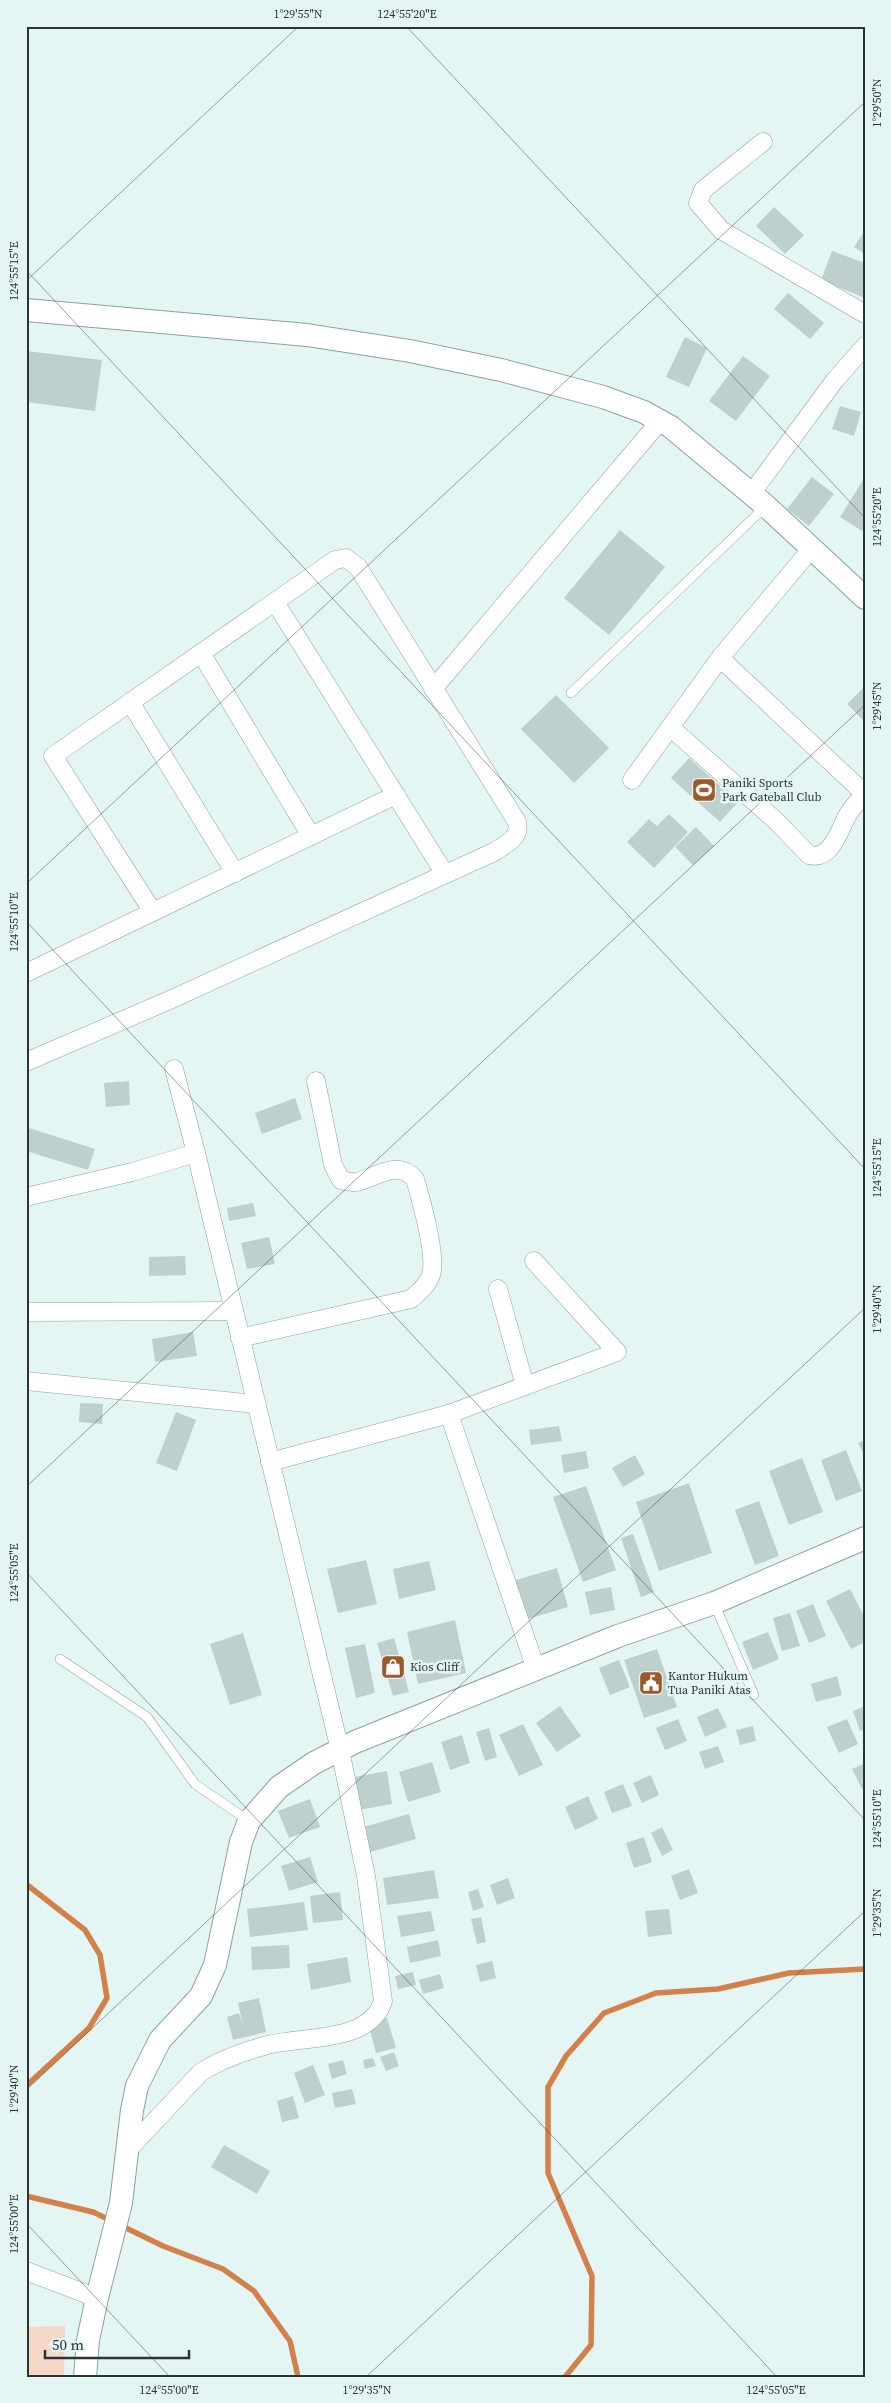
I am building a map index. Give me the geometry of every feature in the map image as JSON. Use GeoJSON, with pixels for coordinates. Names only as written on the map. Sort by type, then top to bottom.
{"type":"FeatureCollection","features":[{"type":"Feature","properties":{"kind":"street"},"geometry":{"type":"LineString","coordinates":[[763,142],[703,190],[698,203],[702,210],[720,230],[865,314]]}},
{"type":"Feature","properties":{"kind":"street"},"geometry":{"type":"LineString","coordinates":[[26,310],[298,334],[410,351],[501,370],[603,397],[644,412],[671,428],[758,500],[865,598]]}},
{"type":"Feature","properties":{"kind":"street"},"geometry":{"type":"LineString","coordinates":[[758,500],[834,380],[865,346]]}},
{"type":"Feature","properties":{"kind":"street"},"geometry":{"type":"LineString","coordinates":[[433,689],[660,421]]}},
{"type":"Feature","properties":{"kind":"street"},"geometry":{"type":"LineString","coordinates":[[632,780],[720,658],[812,548]]}},
{"type":"Feature","properties":{"kind":"street"},"geometry":{"type":"LineString","coordinates":[[26,1062],[172,999],[446,874],[494,852],[515,838],[519,829],[517,822],[358,566],[346,558],[336,560],[53,756],[153,912]]}},
{"type":"Feature","properties":{"kind":"street"},"geometry":{"type":"LineString","coordinates":[[275,602],[446,874]]}},
{"type":"Feature","properties":{"kind":"street"},"geometry":{"type":"LineString","coordinates":[[201,653],[311,836]]}},
{"type":"Feature","properties":{"kind":"street"},"geometry":{"type":"LineString","coordinates":[[670,727],[775,820],[808,855],[818,856],[830,848],[854,806],[865,794],[720,658]]}},
{"type":"Feature","properties":{"kind":"street"},"geometry":{"type":"LineString","coordinates":[[130,702],[234,872]]}},
{"type":"Feature","properties":{"kind":"street"},"geometry":{"type":"LineString","coordinates":[[26,973],[396,795]]}},
{"type":"Feature","properties":{"kind":"street"},"geometry":{"type":"LineString","coordinates":[[126,2152],[200,2073],[211,2066],[265,2045],[334,2035],[362,2027],[377,2014],[381,2008],[383,1996],[366,1876],[340,1750],[174,1069]]}},
{"type":"Feature","properties":{"kind":"street"},"geometry":{"type":"LineString","coordinates":[[240,1338],[411,1298],[425,1286],[431,1276],[429,1242],[415,1179],[410,1173],[400,1169],[390,1170],[355,1183],[341,1180],[333,1165],[316,1081]]}},
{"type":"Feature","properties":{"kind":"street"},"geometry":{"type":"LineString","coordinates":[[26,1197],[132,1172],[196,1153]]}},
{"type":"Feature","properties":{"kind":"street"},"geometry":{"type":"LineString","coordinates":[[270,1462],[449,1414],[617,1352],[534,1260]]}},
{"type":"Feature","properties":{"kind":"street"},"geometry":{"type":"LineString","coordinates":[[498,1289],[525,1386]]}},
{"type":"Feature","properties":{"kind":"street"},"geometry":{"type":"LineString","coordinates":[[26,1312],[234,1311]]}},
{"type":"Feature","properties":{"kind":"street"},"geometry":{"type":"LineString","coordinates":[[26,1381],[256,1404]]}},
{"type":"Feature","properties":{"kind":"street"},"geometry":{"type":"LineString","coordinates":[[449,1414],[536,1669]]}},
{"type":"Feature","properties":{"kind":"street"},"geometry":{"type":"LineString","coordinates":[[84,2377],[88,2340],[96,2298],[119,2210],[137,2086],[160,2040],[200,1996],[215,1965],[241,1842],[249,1821],[279,1787],[314,1763],[340,1750],[450,1703],[618,1636],[714,1602],[865,1538]]}},
{"type":"Feature","properties":{"kind":"street"},"geometry":{"type":"LineString","coordinates":[[26,2271],[96,2298]]}},
{"type":"Feature","properties":{"kind":"lane"},"geometry":{"type":"LineString","coordinates":[[571,693],[758,500]]}},
{"type":"Feature","properties":{"kind":"lane"},"geometry":{"type":"LineString","coordinates":[[714,1602],[754,1695]]}},
{"type":"Feature","properties":{"kind":"lane"},"geometry":{"type":"LineString","coordinates":[[60,1659],[147,1717],[195,1784],[249,1821]]}},
{"type":"Feature","properties":{"kind":"shaded area"},"geometry":{"type":"Polygon","coordinates":[[[65,2326],[64,2377],[26,2377],[26,2327],[65,2326]]]}},
{"type":"Feature","properties":{"kind":"building"},"geometry":{"type":"Polygon","coordinates":[[[774,207],[804,235],[785,254],[756,226],[774,207]]]}},
{"type":"Feature","properties":{"kind":"building"},"geometry":{"type":"Polygon","coordinates":[[[865,231],[865,254],[854,247],[865,231]]]}},
{"type":"Feature","properties":{"kind":"building"},"geometry":{"type":"Polygon","coordinates":[[[832,251],[865,263],[865,298],[821,280],[832,251]]]}},
{"type":"Feature","properties":{"kind":"building"},"geometry":{"type":"Polygon","coordinates":[[[788,293],[824,323],[810,339],[774,309],[788,293]]]}},
{"type":"Feature","properties":{"kind":"building"},"geometry":{"type":"Polygon","coordinates":[[[685,337],[707,348],[689,387],[666,377],[685,337]]]}},
{"type":"Feature","properties":{"kind":"building"},"geometry":{"type":"Polygon","coordinates":[[[26,351],[102,360],[95,411],[26,402],[26,351]]]}},
{"type":"Feature","properties":{"kind":"building"},"geometry":{"type":"Polygon","coordinates":[[[743,356],[770,376],[736,421],[709,401],[743,356]]]}},
{"type":"Feature","properties":{"kind":"building"},"geometry":{"type":"Polygon","coordinates":[[[840,406],[861,412],[854,436],[832,429],[840,406]]]}},
{"type":"Feature","properties":{"kind":"building"},"geometry":{"type":"Polygon","coordinates":[[[812,477],[834,494],[809,526],[787,509],[812,477]]]}},
{"type":"Feature","properties":{"kind":"building"},"geometry":{"type":"Polygon","coordinates":[[[865,477],[865,527],[862,531],[840,517],[865,477]]]}},
{"type":"Feature","properties":{"kind":"building"},"geometry":{"type":"Polygon","coordinates":[[[620,530],[665,567],[609,635],[564,598],[620,530]]]}},
{"type":"Feature","properties":{"kind":"building"},"geometry":{"type":"Polygon","coordinates":[[[865,686],[865,722],[847,704],[865,686]]]}},
{"type":"Feature","properties":{"kind":"building"},"geometry":{"type":"Polygon","coordinates":[[[556,695],[609,748],[574,783],[521,729],[556,695]]]}},
{"type":"Feature","properties":{"kind":"building","name":"Paniki Sports Park Gateball Club"},"geometry":{"type":"Polygon","coordinates":[[[689,758],[738,802],[720,822],[671,778],[689,758]]]}},
{"type":"Feature","properties":{"kind":"building"},"geometry":{"type":"Polygon","coordinates":[[[669,814],[688,832],[654,868],[627,842],[649,819],[657,826],[669,814]]]}},
{"type":"Feature","properties":{"kind":"building"},"geometry":{"type":"Polygon","coordinates":[[[696,827],[714,846],[693,865],[675,847],[696,827]]]}},
{"type":"Feature","properties":{"kind":"building"},"geometry":{"type":"Polygon","coordinates":[[[129,1081],[130,1105],[106,1107],[104,1083],[129,1081]]]}},
{"type":"Feature","properties":{"kind":"building"},"geometry":{"type":"Polygon","coordinates":[[[295,1098],[302,1119],[262,1134],[255,1113],[295,1098]]]}},
{"type":"Feature","properties":{"kind":"building"},"geometry":{"type":"Polygon","coordinates":[[[26,1127],[95,1149],[88,1170],[26,1151],[26,1127]]]}},
{"type":"Feature","properties":{"kind":"building"},"geometry":{"type":"Polygon","coordinates":[[[253,1203],[256,1216],[229,1221],[227,1208],[253,1203]]]}},
{"type":"Feature","properties":{"kind":"building"},"geometry":{"type":"Polygon","coordinates":[[[269,1237],[275,1264],[247,1269],[241,1243],[269,1237]]]}},
{"type":"Feature","properties":{"kind":"building"},"geometry":{"type":"Polygon","coordinates":[[[185,1256],[186,1275],[149,1276],[149,1257],[185,1256]]]}},
{"type":"Feature","properties":{"kind":"building"},"geometry":{"type":"Polygon","coordinates":[[[193,1332],[197,1356],[155,1362],[152,1339],[193,1332]]]}},
{"type":"Feature","properties":{"kind":"building"},"geometry":{"type":"Polygon","coordinates":[[[80,1403],[103,1404],[102,1424],[79,1422],[80,1403]]]}},
{"type":"Feature","properties":{"kind":"building"},"geometry":{"type":"Polygon","coordinates":[[[176,1412],[196,1420],[177,1471],[156,1463],[176,1412]]]}},
{"type":"Feature","properties":{"kind":"building"},"geometry":{"type":"Polygon","coordinates":[[[559,1426],[562,1441],[531,1445],[529,1430],[559,1426]]]}},
{"type":"Feature","properties":{"kind":"building"},"geometry":{"type":"Polygon","coordinates":[[[865,1440],[865,1457],[858,1443],[865,1440]]]}},
{"type":"Feature","properties":{"kind":"building"},"geometry":{"type":"Polygon","coordinates":[[[846,1450],[862,1491],[836,1501],[821,1460],[846,1450]]]}},
{"type":"Feature","properties":{"kind":"building"},"geometry":{"type":"Polygon","coordinates":[[[586,1451],[589,1468],[564,1473],[561,1455],[586,1451]]]}},
{"type":"Feature","properties":{"kind":"building"},"geometry":{"type":"Polygon","coordinates":[[[635,1455],[645,1474],[623,1487],[612,1468],[635,1455]]]}},
{"type":"Feature","properties":{"kind":"building"},"geometry":{"type":"Polygon","coordinates":[[[802,1458],[823,1512],[789,1525],[769,1471],[802,1458]]]}},
{"type":"Feature","properties":{"kind":"building"},"geometry":{"type":"Polygon","coordinates":[[[689,1483],[712,1553],[659,1571],[636,1502],[689,1483]]]}},
{"type":"Feature","properties":{"kind":"building"},"geometry":{"type":"Polygon","coordinates":[[[586,1486],[616,1570],[583,1582],[553,1497],[586,1486]]]}},
{"type":"Feature","properties":{"kind":"building"},"geometry":{"type":"Polygon","coordinates":[[[759,1501],[779,1556],[755,1565],[735,1510],[759,1501]]]}},
{"type":"Feature","properties":{"kind":"building"},"geometry":{"type":"Polygon","coordinates":[[[633,1534],[654,1592],[641,1597],[621,1538],[633,1534]]]}},
{"type":"Feature","properties":{"kind":"building"},"geometry":{"type":"Polygon","coordinates":[[[366,1560],[377,1604],[338,1613],[327,1569],[366,1560]]]}},
{"type":"Feature","properties":{"kind":"building"},"geometry":{"type":"Polygon","coordinates":[[[429,1561],[436,1590],[399,1599],[393,1569],[429,1561]]]}},
{"type":"Feature","properties":{"kind":"building"},"geometry":{"type":"Polygon","coordinates":[[[557,1568],[568,1607],[525,1620],[513,1581],[557,1568]]]}},
{"type":"Feature","properties":{"kind":"building"},"geometry":{"type":"Polygon","coordinates":[[[611,1587],[615,1610],[590,1615],[585,1592],[611,1587]]]}},
{"type":"Feature","properties":{"kind":"building"},"geometry":{"type":"Polygon","coordinates":[[[850,1589],[865,1618],[865,1642],[851,1649],[826,1601],[850,1589]]]}},
{"type":"Feature","properties":{"kind":"building"},"geometry":{"type":"Polygon","coordinates":[[[813,1604],[826,1636],[809,1643],[796,1611],[813,1604]]]}},
{"type":"Feature","properties":{"kind":"building"},"geometry":{"type":"Polygon","coordinates":[[[790,1613],[800,1646],[782,1651],[773,1618],[790,1613]]]}},
{"type":"Feature","properties":{"kind":"building"},"geometry":{"type":"Polygon","coordinates":[[[455,1620],[466,1673],[418,1684],[407,1632],[455,1620]]]}},
{"type":"Feature","properties":{"kind":"building"},"geometry":{"type":"Polygon","coordinates":[[[768,1632],[779,1659],[753,1670],[742,1642],[768,1632]]]}},
{"type":"Feature","properties":{"kind":"building"},"geometry":{"type":"Polygon","coordinates":[[[243,1633],[262,1695],[230,1705],[210,1644],[243,1633]]]}},
{"type":"Feature","properties":{"kind":"building","name":"Kios Cliff"},"geometry":{"type":"Polygon","coordinates":[[[394,1638],[409,1692],[393,1696],[377,1643],[394,1638]]]}},
{"type":"Feature","properties":{"kind":"building"},"geometry":{"type":"Polygon","coordinates":[[[365,1644],[375,1693],[356,1698],[345,1648],[365,1644]]]}},
{"type":"Feature","properties":{"kind":"building","name":"Kantor Hukum Tua Paniki Atas"},"geometry":{"type":"Polygon","coordinates":[[[657,1649],[677,1707],[644,1718],[624,1660],[657,1649]]]}},
{"type":"Feature","properties":{"kind":"building"},"geometry":{"type":"Polygon","coordinates":[[[619,1660],[630,1687],[610,1695],[599,1668],[619,1660]]]}},
{"type":"Feature","properties":{"kind":"building"},"geometry":{"type":"Polygon","coordinates":[[[837,1676],[842,1695],[816,1702],[811,1684],[837,1676]]]}},
{"type":"Feature","properties":{"kind":"building"},"geometry":{"type":"Polygon","coordinates":[[[560,1706],[581,1736],[557,1752],[536,1723],[560,1706]]]}},
{"type":"Feature","properties":{"kind":"building"},"geometry":{"type":"Polygon","coordinates":[[[865,1706],[865,1729],[860,1731],[853,1711],[865,1706]]]}},
{"type":"Feature","properties":{"kind":"building"},"geometry":{"type":"Polygon","coordinates":[[[718,1708],[727,1727],[705,1737],[697,1717],[718,1708]]]}},
{"type":"Feature","properties":{"kind":"building"},"geometry":{"type":"Polygon","coordinates":[[[678,1719],[687,1741],[665,1750],[656,1728],[678,1719]]]}},
{"type":"Feature","properties":{"kind":"building"},"geometry":{"type":"Polygon","coordinates":[[[847,1719],[858,1744],[839,1753],[827,1727],[847,1719]]]}},
{"type":"Feature","properties":{"kind":"building"},"geometry":{"type":"Polygon","coordinates":[[[523,1724],[543,1765],[519,1776],[499,1735],[523,1724]]]}},
{"type":"Feature","properties":{"kind":"building"},"geometry":{"type":"Polygon","coordinates":[[[753,1726],[756,1741],[740,1745],[736,1730],[753,1726]]]}},
{"type":"Feature","properties":{"kind":"building"},"geometry":{"type":"Polygon","coordinates":[[[489,1728],[497,1757],[485,1761],[476,1732],[489,1728]]]}},
{"type":"Feature","properties":{"kind":"building"},"geometry":{"type":"Polygon","coordinates":[[[462,1735],[470,1763],[450,1770],[441,1742],[462,1735]]]}},
{"type":"Feature","properties":{"kind":"building"},"geometry":{"type":"Polygon","coordinates":[[[718,1746],[724,1762],[705,1769],[699,1752],[718,1746]]]}},
{"type":"Feature","properties":{"kind":"building"},"geometry":{"type":"Polygon","coordinates":[[[432,1762],[441,1792],[408,1802],[399,1772],[432,1762]]]}},
{"type":"Feature","properties":{"kind":"building"},"geometry":{"type":"Polygon","coordinates":[[[865,1763],[865,1788],[862,1789],[852,1769],[865,1763]]]}},
{"type":"Feature","properties":{"kind":"building"},"geometry":{"type":"Polygon","coordinates":[[[387,1771],[392,1804],[359,1810],[354,1777],[387,1771]]]}},
{"type":"Feature","properties":{"kind":"building"},"geometry":{"type":"Polygon","coordinates":[[[651,1775],[659,1795],[642,1803],[633,1783],[651,1775]]]}},
{"type":"Feature","properties":{"kind":"building"},"geometry":{"type":"Polygon","coordinates":[[[623,1784],[632,1806],[612,1813],[604,1792],[623,1784]]]}},
{"type":"Feature","properties":{"kind":"building"},"geometry":{"type":"Polygon","coordinates":[[[588,1796],[598,1819],[575,1830],[565,1807],[588,1796]]]}},
{"type":"Feature","properties":{"kind":"building"},"geometry":{"type":"Polygon","coordinates":[[[310,1799],[320,1827],[289,1838],[278,1811],[310,1799]]]}},
{"type":"Feature","properties":{"kind":"building"},"geometry":{"type":"Polygon","coordinates":[[[409,1814],[416,1839],[367,1853],[360,1828],[409,1814]]]}},
{"type":"Feature","properties":{"kind":"building"},"geometry":{"type":"Polygon","coordinates":[[[662,1827],[673,1850],[662,1856],[651,1833],[662,1827]]]}},
{"type":"Feature","properties":{"kind":"building"},"geometry":{"type":"Polygon","coordinates":[[[644,1837],[652,1862],[634,1868],[626,1843],[644,1837]]]}},
{"type":"Feature","properties":{"kind":"building"},"geometry":{"type":"Polygon","coordinates":[[[310,1857],[318,1882],[289,1891],[281,1866],[310,1857]]]}},
{"type":"Feature","properties":{"kind":"building"},"geometry":{"type":"Polygon","coordinates":[[[689,1869],[698,1893],[680,1900],[671,1876],[689,1869]]]}},
{"type":"Feature","properties":{"kind":"building"},"geometry":{"type":"Polygon","coordinates":[[[434,1870],[439,1898],[387,1905],[383,1878],[434,1870]]]}},
{"type":"Feature","properties":{"kind":"building"},"geometry":{"type":"Polygon","coordinates":[[[508,1878],[515,1898],[497,1905],[490,1885],[508,1878]]]}},
{"type":"Feature","properties":{"kind":"building"},"geometry":{"type":"Polygon","coordinates":[[[478,1889],[484,1907],[473,1911],[468,1892],[478,1889]]]}},
{"type":"Feature","properties":{"kind":"building"},"geometry":{"type":"Polygon","coordinates":[[[340,1892],[343,1920],[313,1923],[310,1896],[340,1892]]]}},
{"type":"Feature","properties":{"kind":"building"},"geometry":{"type":"Polygon","coordinates":[[[304,1902],[308,1930],[250,1937],[247,1909],[304,1902]]]}},
{"type":"Feature","properties":{"kind":"building"},"geometry":{"type":"Polygon","coordinates":[[[669,1909],[672,1934],[648,1937],[645,1911],[669,1909]]]}},
{"type":"Feature","properties":{"kind":"building"},"geometry":{"type":"Polygon","coordinates":[[[431,1911],[435,1931],[401,1937],[397,1916],[431,1911]]]}},
{"type":"Feature","properties":{"kind":"building"},"geometry":{"type":"Polygon","coordinates":[[[481,1917],[486,1942],[477,1944],[471,1919],[481,1917]]]}},
{"type":"Feature","properties":{"kind":"building"},"geometry":{"type":"Polygon","coordinates":[[[438,1940],[441,1956],[410,1963],[407,1947],[438,1940]]]}},
{"type":"Feature","properties":{"kind":"building"},"geometry":{"type":"Polygon","coordinates":[[[289,1945],[290,1968],[252,1970],[251,1947],[289,1945]]]}},
{"type":"Feature","properties":{"kind":"building"},"geometry":{"type":"Polygon","coordinates":[[[347,1957],[351,1982],[311,1990],[307,1964],[347,1957]]]}},
{"type":"Feature","properties":{"kind":"building"},"geometry":{"type":"Polygon","coordinates":[[[492,1961],[496,1978],[480,1982],[476,1965],[492,1961]]]}},
{"type":"Feature","properties":{"kind":"building"},"geometry":{"type":"Polygon","coordinates":[[[413,1972],[416,1985],[398,1989],[395,1976],[413,1972]]]}},
{"type":"Feature","properties":{"kind":"building"},"geometry":{"type":"Polygon","coordinates":[[[440,1974],[444,1988],[423,1994],[419,1980],[440,1974]]]}},
{"type":"Feature","properties":{"kind":"building"},"geometry":{"type":"Polygon","coordinates":[[[259,1998],[266,2032],[233,2040],[227,2017],[239,2013],[243,2025],[238,2003],[259,1998]]]}},
{"type":"Feature","properties":{"kind":"building"},"geometry":{"type":"Polygon","coordinates":[[[387,2018],[396,2048],[376,2053],[368,2023],[387,2018]]]}},
{"type":"Feature","properties":{"kind":"building"},"geometry":{"type":"Polygon","coordinates":[[[394,2052],[399,2066],[386,2071],[380,2057],[394,2052]]]}},
{"type":"Feature","properties":{"kind":"building"},"geometry":{"type":"Polygon","coordinates":[[[373,2058],[376,2066],[365,2069],[363,2060],[373,2058]]]}},
{"type":"Feature","properties":{"kind":"building"},"geometry":{"type":"Polygon","coordinates":[[[343,2060],[347,2074],[332,2079],[328,2064],[343,2060]]]}},
{"type":"Feature","properties":{"kind":"building"},"geometry":{"type":"Polygon","coordinates":[[[313,2065],[325,2095],[305,2103],[294,2073],[313,2065]]]}},
{"type":"Feature","properties":{"kind":"building"},"geometry":{"type":"Polygon","coordinates":[[[352,2089],[356,2104],[335,2108],[332,2093],[352,2089]]]}},
{"type":"Feature","properties":{"kind":"building"},"geometry":{"type":"Polygon","coordinates":[[[293,2096],[299,2118],[282,2122],[277,2101],[293,2096]]]}},
{"type":"Feature","properties":{"kind":"building"},"geometry":{"type":"Polygon","coordinates":[[[224,2145],[270,2171],[257,2194],[211,2167],[224,2145]]]}},
{"type":"Feature","properties":{"kind":"waterway"},"geometry":{"type":"LineString","coordinates":[[26,1884],[85,1930],[100,1955],[107,1998],[89,2028],[26,2086]]}},
{"type":"Feature","properties":{"kind":"waterway"},"geometry":{"type":"LineString","coordinates":[[565,2377],[591,2345],[592,2276],[548,2173],[548,2087],[566,2056],[604,2013],[656,1993],[718,1989],[789,1973],[865,1969]]}},
{"type":"Feature","properties":{"kind":"waterway"},"geometry":{"type":"LineString","coordinates":[[26,2196],[93,2212],[112,2221]]}},
{"type":"Feature","properties":{"kind":"waterway"},"geometry":{"type":"LineString","coordinates":[[120,2225],[163,2246],[223,2269],[254,2291],[290,2341],[298,2377]]}},
{"type":"Feature","properties":{"kind":"place","name":"Paniki Sports Park Gateball Club"},"geometry":{"type":"Point","coordinates":[704,790]}},
{"type":"Feature","properties":{"kind":"place","name":"Kios Cliff"},"geometry":{"type":"Point","coordinates":[393,1667]}},
{"type":"Feature","properties":{"kind":"place","name":"Kantor Hukum Tua Paniki Atas"},"geometry":{"type":"Point","coordinates":[651,1683]}}]}
